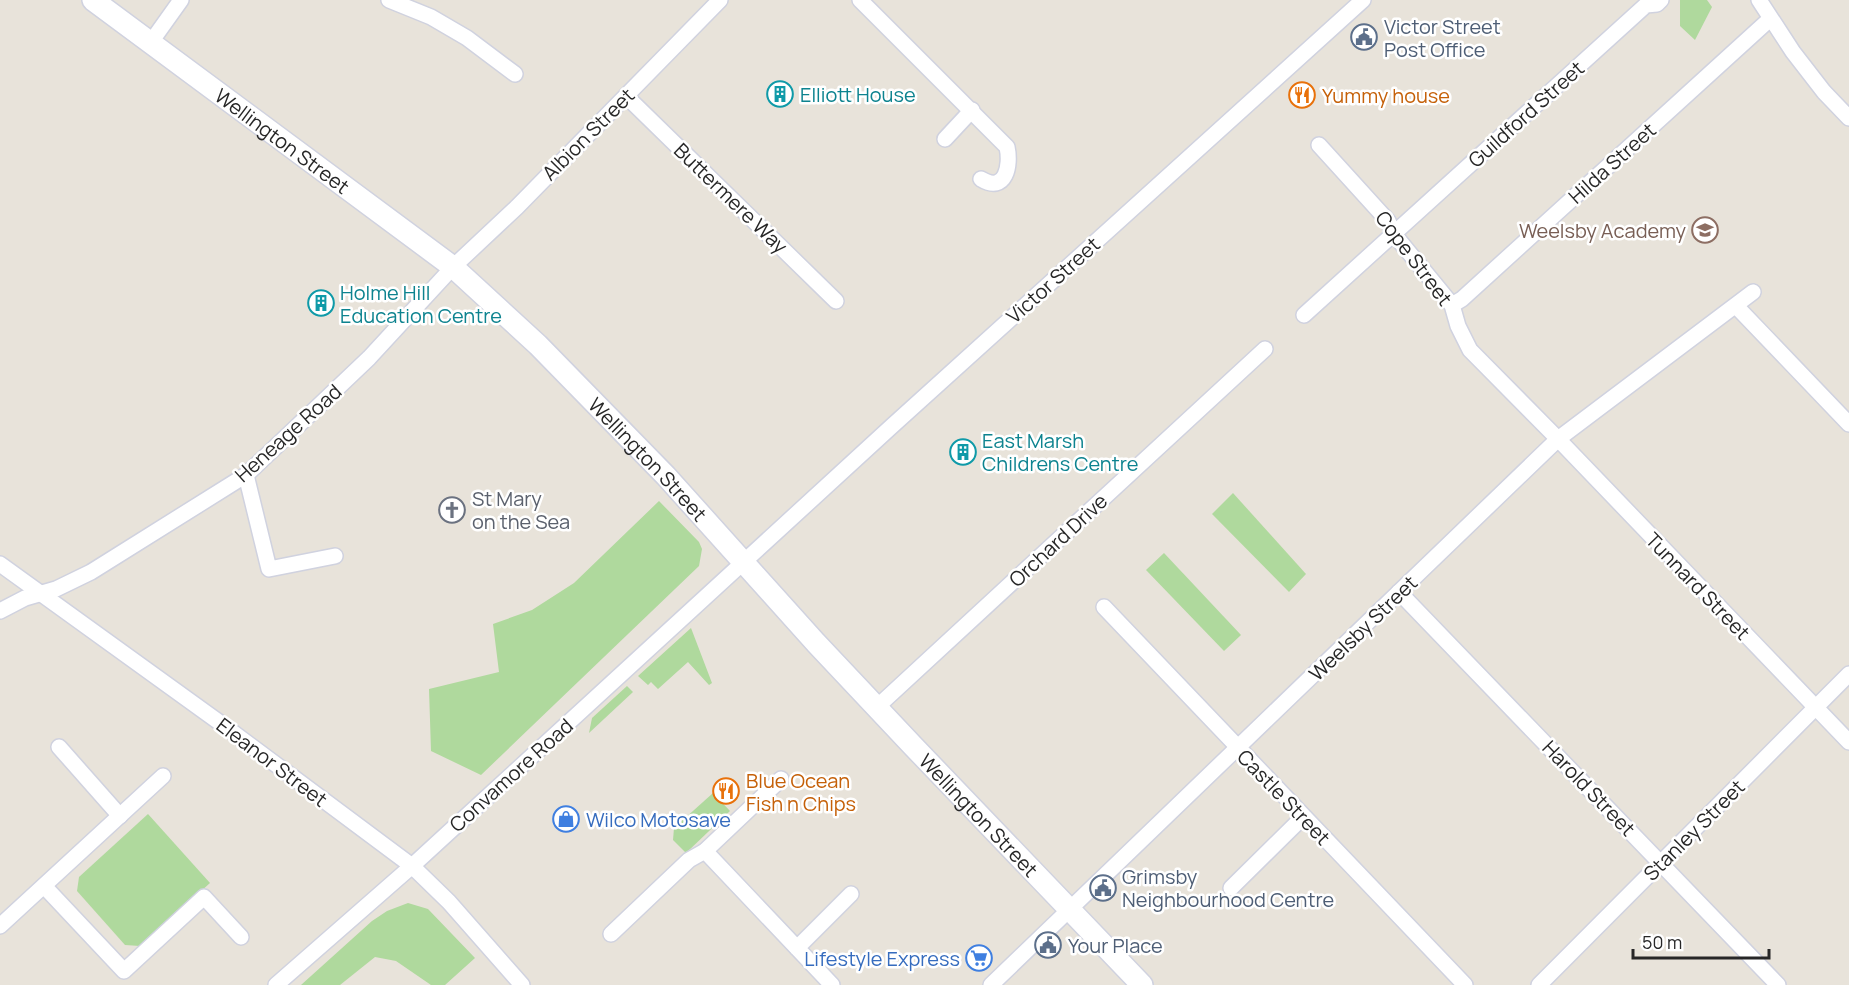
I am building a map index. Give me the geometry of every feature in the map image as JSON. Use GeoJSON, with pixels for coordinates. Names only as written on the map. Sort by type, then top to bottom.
{"type":"FeatureCollection","features":[{"type":"Feature","properties":{"kind":"street","name":"Wellington Street"},"geometry":{"type":"LineString","coordinates":[[93,0],[453,267],[538,345],[666,476],[877,707],[1142,985]]}},
{"type":"Feature","properties":{"kind":"street"},"geometry":{"type":"LineString","coordinates":[[151,42],[181,0]]}},
{"type":"Feature","properties":{"kind":"street"},"geometry":{"type":"LineString","coordinates":[[389,0],[431,17],[467,38],[515,74]]}},
{"type":"Feature","properties":{"kind":"street","name":"Albion Street"},"geometry":{"type":"LineString","coordinates":[[453,267],[517,207],[720,0]]}},
{"type":"Feature","properties":{"kind":"street"},"geometry":{"type":"LineString","coordinates":[[860,0],[1007,147],[1010,158],[1007,173],[995,183],[989,184],[981,179]]}},
{"type":"Feature","properties":{"kind":"street","name":"Victor Street"},"geometry":{"type":"LineString","coordinates":[[744,562],[1363,0]]}},
{"type":"Feature","properties":{"kind":"street","name":"Guildford Street"},"geometry":{"type":"LineString","coordinates":[[1393,233],[1646,5],[1657,4],[1660,0]]}},
{"type":"Feature","properties":{"kind":"street"},"geometry":{"type":"LineString","coordinates":[[1759,0],[1770,19],[1824,92],[1849,118]]}},
{"type":"Feature","properties":{"kind":"street","name":"Hilda Street"},"geometry":{"type":"LineString","coordinates":[[1452,305],[1462,299],[1770,19]]}},
{"type":"Feature","properties":{"kind":"street","name":"Buttermere Way"},"geometry":{"type":"LineString","coordinates":[[626,96],[836,301]]}},
{"type":"Feature","properties":{"kind":"street"},"geometry":{"type":"LineString","coordinates":[[945,139],[972,110]]}},
{"type":"Feature","properties":{"kind":"street","name":"Cope Street"},"geometry":{"type":"LineString","coordinates":[[1318,145],[1388,221],[1393,233],[1452,305],[1458,326],[1470,350],[1552,434]]}},
{"type":"Feature","properties":{"kind":"street"},"geometry":{"type":"LineString","coordinates":[[1304,315],[1393,233]]}},
{"type":"Feature","properties":{"kind":"street","name":"Heneage Road"},"geometry":{"type":"LineString","coordinates":[[0,611],[25,598],[56,588],[92,572],[246,475],[369,358],[453,267]]}},
{"type":"Feature","properties":{"kind":"street","name":"Weelsby Street"},"geometry":{"type":"LineString","coordinates":[[991,985],[1399,592],[1552,434],[1753,292]]}},
{"type":"Feature","properties":{"kind":"street"},"geometry":{"type":"LineString","coordinates":[[1736,306],[1849,424]]}},
{"type":"Feature","properties":{"kind":"street","name":"Orchard Drive"},"geometry":{"type":"LineString","coordinates":[[877,707],[1265,349]]}},
{"type":"Feature","properties":{"kind":"street","name":"Tunnard Street"},"geometry":{"type":"LineString","coordinates":[[1552,434],[1849,742]]}},
{"type":"Feature","properties":{"kind":"street"},"geometry":{"type":"LineString","coordinates":[[246,475],[269,568],[335,556]]}},
{"type":"Feature","properties":{"kind":"street","name":"Convamore Road"},"geometry":{"type":"LineString","coordinates":[[276,985],[412,866],[744,562]]}},
{"type":"Feature","properties":{"kind":"street","name":"Eleanor Street"},"geometry":{"type":"LineString","coordinates":[[0,564],[224,725],[412,866],[449,902],[522,985]]}},
{"type":"Feature","properties":{"kind":"street","name":"Harold Street"},"geometry":{"type":"LineString","coordinates":[[1399,592],[1778,985]]}},
{"type":"Feature","properties":{"kind":"street","name":"Castle Street"},"geometry":{"type":"LineString","coordinates":[[1104,607],[1465,985]]}},
{"type":"Feature","properties":{"kind":"street","name":"Stanley Street"},"geometry":{"type":"LineString","coordinates":[[1539,985],[1849,675]]}},
{"type":"Feature","properties":{"kind":"street"},"geometry":{"type":"LineString","coordinates":[[59,747],[120,816]]}},
{"type":"Feature","properties":{"kind":"street"},"geometry":{"type":"LineString","coordinates":[[0,926],[164,776]]}},
{"type":"Feature","properties":{"kind":"street"},"geometry":{"type":"LineString","coordinates":[[612,934],[689,860],[705,851],[781,779]]}},
{"type":"Feature","properties":{"kind":"street"},"geometry":{"type":"LineString","coordinates":[[1231,888],[1303,816]]}},
{"type":"Feature","properties":{"kind":"street"},"geometry":{"type":"LineString","coordinates":[[705,851],[832,985]]}},
{"type":"Feature","properties":{"kind":"street"},"geometry":{"type":"LineString","coordinates":[[44,886],[124,971],[204,897],[242,937]]}},
{"type":"Feature","properties":{"kind":"street"},"geometry":{"type":"LineString","coordinates":[[797,948],[851,894]]}},
{"type":"Feature","properties":{"kind":"green space"},"geometry":{"type":"Polygon","coordinates":[[[1680,0],[1707,0],[1712,7],[1695,40],[1680,26],[1680,0]]]}},
{"type":"Feature","properties":{"kind":"green space"},"geometry":{"type":"Polygon","coordinates":[[[1233,493],[1306,574],[1289,592],[1212,514],[1233,493]]]}},
{"type":"Feature","properties":{"kind":"green space"},"geometry":{"type":"Polygon","coordinates":[[[659,501],[699,542],[702,549],[699,566],[481,775],[431,751],[429,689],[499,672],[493,624],[532,610],[574,583],[659,501]]]}},
{"type":"Feature","properties":{"kind":"green space"},"geometry":{"type":"Polygon","coordinates":[[[1164,553],[1241,635],[1224,651],[1146,570],[1164,553]]]}},
{"type":"Feature","properties":{"kind":"green space"},"geometry":{"type":"Polygon","coordinates":[[[691,628],[712,683],[709,685],[688,662],[658,689],[651,682],[648,685],[638,676],[691,628]]]}},
{"type":"Feature","properties":{"kind":"green space"},"geometry":{"type":"Polygon","coordinates":[[[627,686],[633,692],[589,733],[592,718],[627,686]]]}},
{"type":"Feature","properties":{"kind":"green space"},"geometry":{"type":"Polygon","coordinates":[[[713,793],[730,811],[686,853],[673,840],[674,828],[713,793]]]}},
{"type":"Feature","properties":{"kind":"green space"},"geometry":{"type":"Polygon","coordinates":[[[148,814],[210,883],[140,946],[125,945],[77,891],[79,877],[148,814]]]}},
{"type":"Feature","properties":{"kind":"green space"},"geometry":{"type":"Polygon","coordinates":[[[408,903],[428,909],[475,958],[445,985],[431,985],[396,961],[375,957],[340,985],[301,985],[372,921],[387,911],[408,903]]]}},
{"type":"Feature","properties":{"kind":"place","name":"Victor Street Post Office"},"geometry":{"type":"Point","coordinates":[1364,37]}},
{"type":"Feature","properties":{"kind":"place","name":"Elliott House"},"geometry":{"type":"Point","coordinates":[780,94]}},
{"type":"Feature","properties":{"kind":"place","name":"Yummy house"},"geometry":{"type":"Point","coordinates":[1302,95]}},
{"type":"Feature","properties":{"kind":"place","name":"Weelsby Academy"},"geometry":{"type":"Point","coordinates":[1705,230]}},
{"type":"Feature","properties":{"kind":"place","name":"Holme Hill Education Centre"},"geometry":{"type":"Point","coordinates":[321,303]}},
{"type":"Feature","properties":{"kind":"place","name":"East Marsh Childrens Centre"},"geometry":{"type":"Point","coordinates":[963,452]}},
{"type":"Feature","properties":{"kind":"place","name":"St Mary on the Sea"},"geometry":{"type":"Point","coordinates":[452,510]}},
{"type":"Feature","properties":{"kind":"place","name":"Blue Ocean Fish n Chips"},"geometry":{"type":"Point","coordinates":[726,791]}},
{"type":"Feature","properties":{"kind":"place","name":"Wilco Motosave"},"geometry":{"type":"Point","coordinates":[566,819]}},
{"type":"Feature","properties":{"kind":"place","name":"Grimsby Neighbourhood Centre"},"geometry":{"type":"Point","coordinates":[1103,888]}},
{"type":"Feature","properties":{"kind":"place","name":"Your Place"},"geometry":{"type":"Point","coordinates":[1048,945]}},
{"type":"Feature","properties":{"kind":"place","name":"Lifestyle Express"},"geometry":{"type":"Point","coordinates":[979,958]}}]}
